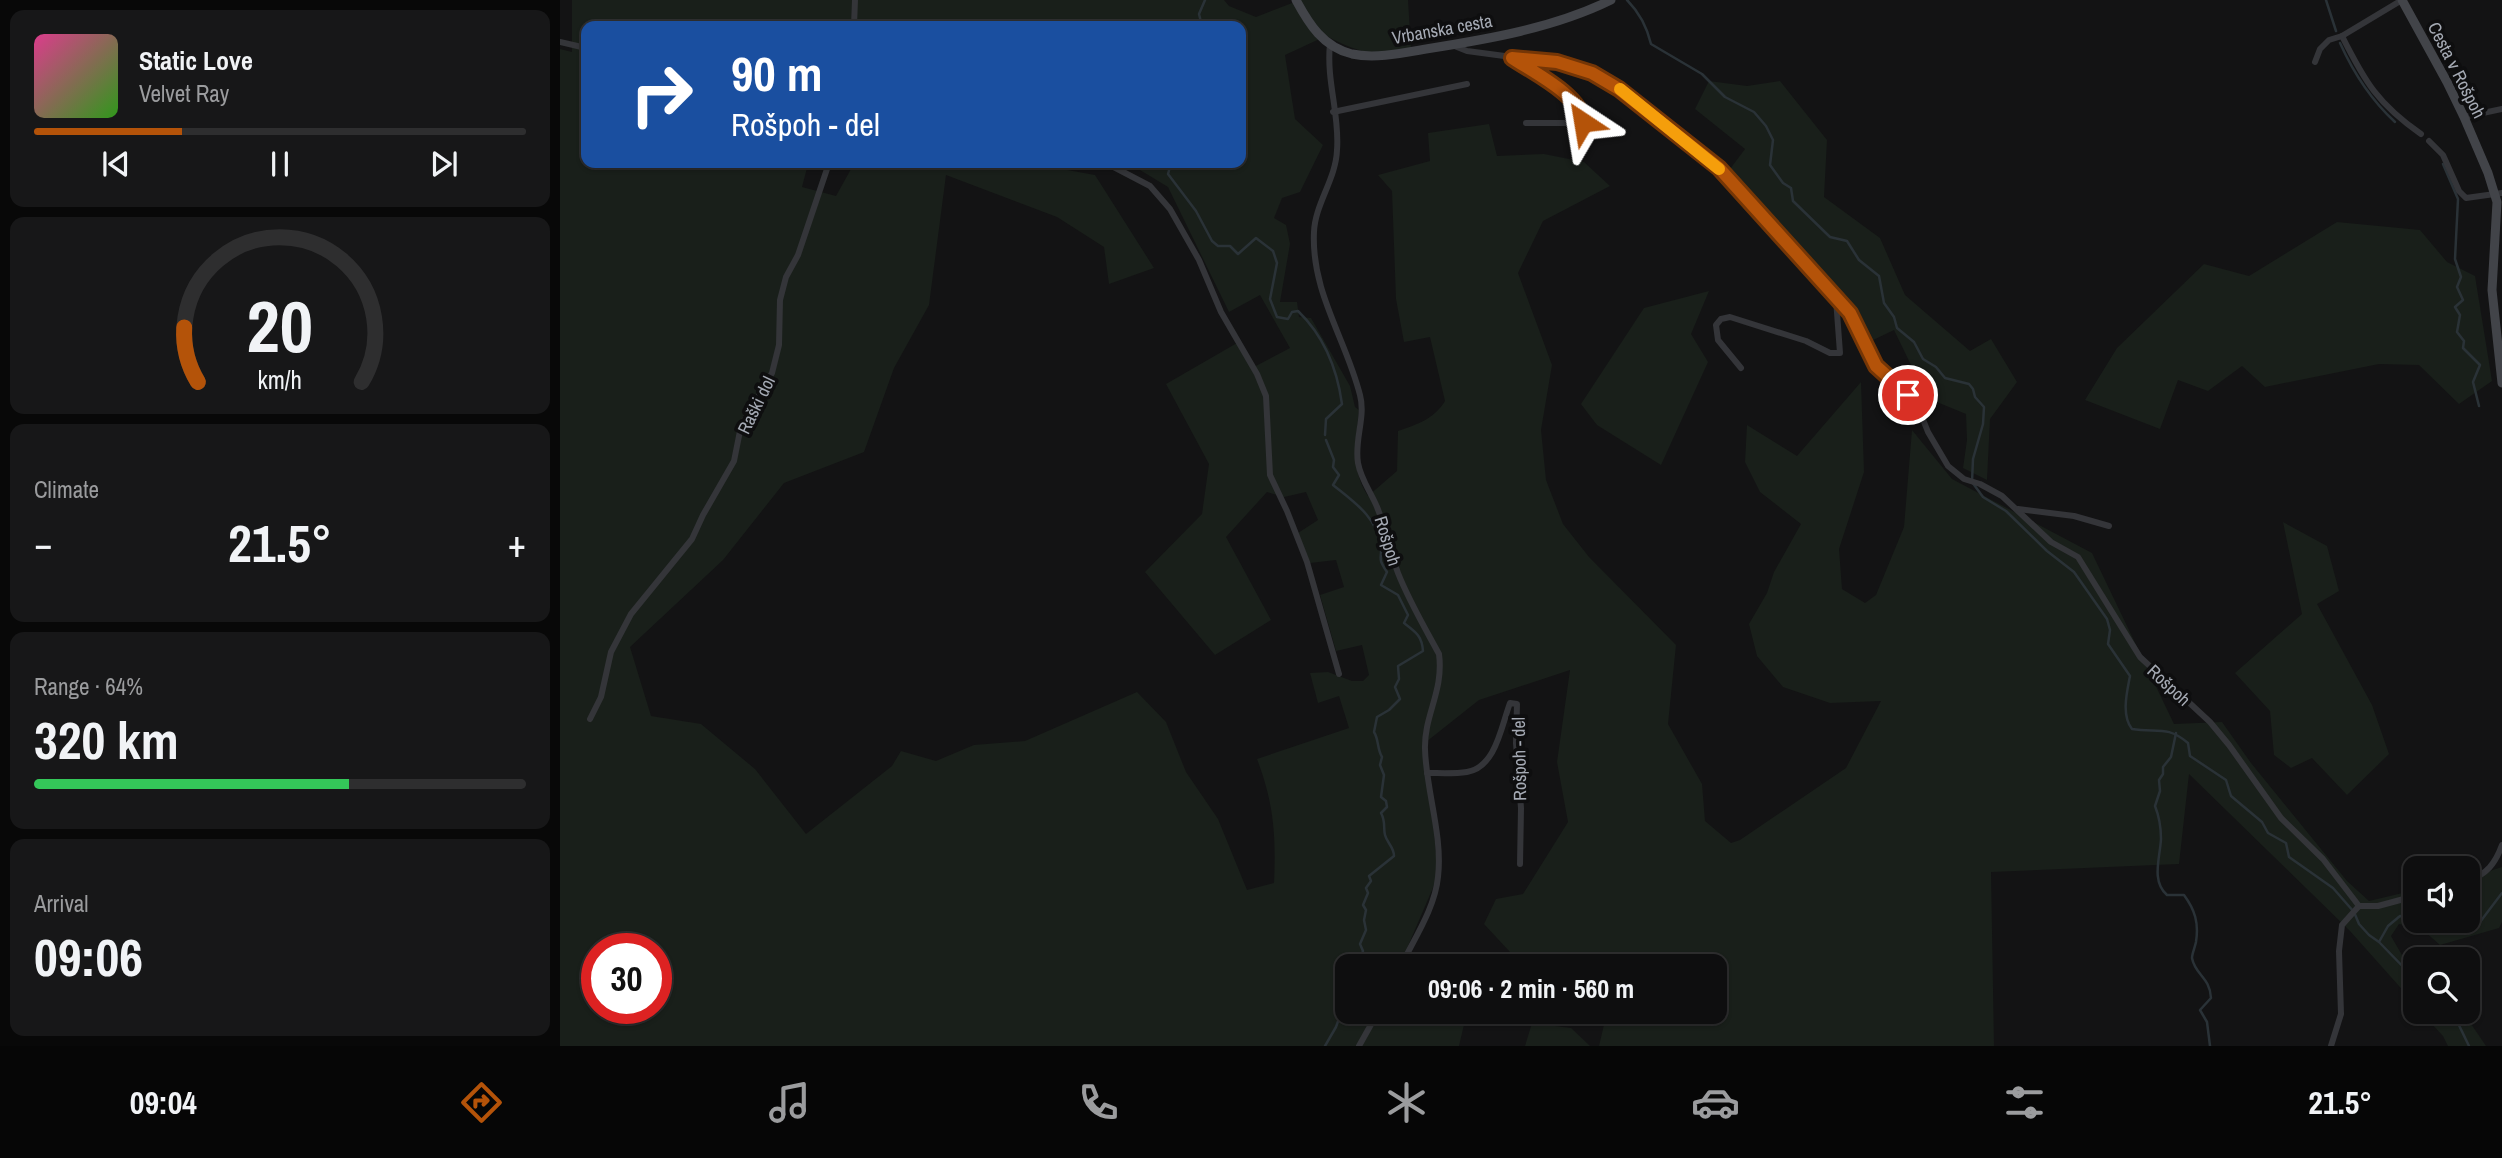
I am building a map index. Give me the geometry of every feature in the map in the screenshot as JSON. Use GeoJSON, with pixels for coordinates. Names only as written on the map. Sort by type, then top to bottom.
{"type":"FeatureCollection","features":[{"type":"Feature","properties":{"kind":"street"},"geometry":{"type":"LineString","coordinates":[[854,21],[855,0]]}},
{"type":"Feature","properties":{"kind":"street"},"geometry":{"type":"LineString","coordinates":[[1296,0],[1316,32],[1330,44]]}},
{"type":"Feature","properties":{"kind":"street","name":"Vrbanska cesta"},"geometry":{"type":"LineString","coordinates":[[1330,44],[1353,54],[1377,56],[1452,45],[1558,21],[1587,12],[1611,0]]}},
{"type":"Feature","properties":{"kind":"street","name":"Cesta v Rošpoh"},"geometry":{"type":"LineString","coordinates":[[2315,62],[2320,49],[2329,40],[2342,36],[2402,0],[2447,82],[2498,194],[2492,290],[2502,383]]}},
{"type":"Feature","properties":{"kind":"street"},"geometry":{"type":"LineString","coordinates":[[2342,36],[2377,98],[2421,134]]}},
{"type":"Feature","properties":{"kind":"street"},"geometry":{"type":"LineString","coordinates":[[560,42],[581,47]]}},
{"type":"Feature","properties":{"kind":"street","name":"Rošpoh"},"geometry":{"type":"LineString","coordinates":[[1330,44],[1328,67],[1338,149],[1336,163],[1315,222],[1315,257],[1324,303],[1338,330],[1360,395],[1363,410],[1357,453],[1364,482],[1377,508],[1398,575],[1439,654],[1441,668],[1440,686],[1425,747],[1437,844],[1438,880],[1407,954]]}},
{"type":"Feature","properties":{"kind":"street"},"geometry":{"type":"LineString","coordinates":[[1452,45],[1467,51],[1557,62],[1592,73],[1619,89],[1719,168],[1836,299],[1840,353],[1830,353],[1806,341],[1730,317],[1721,319],[1716,325],[1718,340],[1741,368]]}},
{"type":"Feature","properties":{"kind":"street"},"geometry":{"type":"LineString","coordinates":[[1512,58],[1569,97],[1583,116],[1583,122],[1576,123],[1526,123]]}},
{"type":"Feature","properties":{"kind":"street"},"geometry":{"type":"LineString","coordinates":[[1333,111],[1467,84]]}},
{"type":"Feature","properties":{"kind":"street"},"geometry":{"type":"LineString","coordinates":[[2464,117],[2502,109]]}},
{"type":"Feature","properties":{"kind":"street"},"geometry":{"type":"LineString","coordinates":[[2429,141],[2443,155],[2459,191],[2466,198],[2498,194]]}},
{"type":"Feature","properties":{"kind":"street","name":"Raški dol"},"geometry":{"type":"LineString","coordinates":[[590,719],[601,697],[611,652],[631,614],[692,539],[703,514],[734,461],[741,426],[766,387],[779,345],[780,300],[786,277],[798,255],[827,168]]}},
{"type":"Feature","properties":{"kind":"street"},"geometry":{"type":"LineString","coordinates":[[1116,168],[1150,186],[1170,209],[1195,251],[1221,312],[1257,374],[1266,396],[1270,475],[1307,562],[1339,674]]}},
{"type":"Feature","properties":{"kind":"street","name":"Rošpoh"},"geometry":{"type":"LineString","coordinates":[[1836,299],[1850,313],[1876,366],[1918,407],[1939,453],[1948,466],[1964,479],[2002,496],[2051,542],[2078,557],[2140,657],[2210,722],[2229,744],[2281,818],[2323,859],[2357,907]]}},
{"type":"Feature","properties":{"kind":"street"},"geometry":{"type":"LineString","coordinates":[[2016,509],[2083,517],[2109,526]]}},
{"type":"Feature","properties":{"kind":"street","name":"Rošpoh - del"},"geometry":{"type":"LineString","coordinates":[[1427,773],[1467,772],[1482,767],[1490,756],[1510,704],[1517,704],[1520,864]]}},
{"type":"Feature","properties":{"kind":"street"},"geometry":{"type":"LineString","coordinates":[[2480,877],[2494,864],[2502,845]]}},
{"type":"Feature","properties":{"kind":"street"},"geometry":{"type":"LineString","coordinates":[[2331,1046],[2341,1014],[2339,940],[2342,925],[2357,907],[2378,906],[2403,899]]}},
{"type":"Feature","properties":{"kind":"street"},"geometry":{"type":"LineString","coordinates":[[1359,1046],[1371,1024]]}},
{"type":"Feature","properties":{"kind":"shaded area"},"geometry":{"type":"Polygon","coordinates":[[[572,0],[1224,0],[1229,6],[1256,17],[1300,0],[1408,0],[1411,48],[1367,52],[1326,36],[1285,55],[1295,119],[1323,145],[1300,192],[1282,198],[1274,218],[1286,225],[1290,244],[1280,302],[1297,302],[1299,317],[1311,318],[1350,386],[1355,407],[1359,410],[1356,465],[1368,496],[1397,471],[1398,431],[1431,417],[1445,401],[1430,337],[1404,342],[1396,299],[1392,191],[1378,175],[1430,161],[1428,133],[1489,124],[1497,156],[1544,154],[1584,162],[1610,186],[1543,221],[1518,273],[1552,365],[1541,430],[1546,480],[1563,524],[1589,557],[1676,645],[1668,724],[1702,784],[1705,821],[1731,843],[1740,840],[1846,768],[1881,701],[1830,703],[1783,687],[1757,656],[1749,624],[1801,524],[1760,492],[1745,462],[1747,425],[1797,456],[1861,382],[1864,472],[1839,549],[1842,589],[1865,603],[1876,595],[1904,527],[1912,430],[1952,479],[2092,553],[2174,724],[2222,722],[2251,763],[2347,881],[2369,901],[2403,893],[2403,925],[2399,924],[2391,936],[2403,957],[2403,991],[2350,931],[2189,774],[2179,864],[1991,872],[1994,1046],[1599,1046],[1604,1024],[1727,1024],[1727,954],[1512,954],[1484,924],[1496,899],[1523,894],[1568,822],[1557,762],[1570,670],[1479,700],[1426,742],[1438,876],[1406,954],[1335,954],[1335,1024],[1464,1024],[1459,1046],[560,1046],[560,49],[572,52],[572,0]],[[581,21],[581,168],[807,168],[802,187],[836,196],[853,168],[1056,168],[1095,175],[1154,268],[1109,284],[1104,247],[1057,217],[946,175],[929,305],[894,368],[864,452],[784,483],[723,560],[630,647],[651,716],[701,724],[755,769],[806,834],[892,766],[901,751],[936,761],[974,745],[1025,741],[1137,692],[1166,722],[1186,772],[1218,819],[1247,890],[1274,883],[1273,820],[1257,759],[1349,728],[1339,696],[1318,703],[1310,673],[1328,672],[1352,681],[1363,681],[1369,675],[1362,645],[1336,651],[1320,595],[1344,587],[1336,560],[1310,563],[1298,533],[1318,520],[1306,492],[1284,497],[1267,492],[1226,537],[1271,620],[1215,655],[1145,572],[1202,514],[1209,464],[1166,384],[1237,343],[1252,368],[1290,348],[1260,295],[1229,312],[1168,187],[1138,168],[1246,168],[1246,21],[581,21]]]}},
{"type":"Feature","properties":{"kind":"shaded area"},"geometry":{"type":"Polygon","coordinates":[[[1709,81],[1747,86],[1780,81],[1827,140],[1824,197],[1880,238],[1905,295],[1970,351],[1991,339],[2017,382],[1990,419],[1987,480],[1963,468],[1967,440],[1966,414],[1927,398],[1894,330],[1869,342],[1848,304],[1730,169],[1745,149],[1695,109],[1709,81]]]}},
{"type":"Feature","properties":{"kind":"shaded area"},"geometry":{"type":"Polygon","coordinates":[[[2337,222],[2420,230],[2447,262],[2475,276],[2492,381],[2459,404],[2419,365],[2379,364],[2265,387],[2242,366],[2208,391],[2178,380],[2160,429],[2085,400],[2117,348],[2204,264],[2249,276],[2337,222]]]}},
{"type":"Feature","properties":{"kind":"shaded area"},"geometry":{"type":"Polygon","coordinates":[[[1709,291],[1691,334],[1708,362],[1661,465],[1597,425],[1581,404],[1644,308],[1709,291]]]}},
{"type":"Feature","properties":{"kind":"shaded area"},"geometry":{"type":"Polygon","coordinates":[[[2283,522],[2327,546],[2339,591],[2317,604],[2372,705],[2389,754],[2347,795],[2312,758],[2291,768],[2274,755],[2270,711],[2235,673],[2302,614],[2283,522]]]}},
{"type":"Feature","properties":{"kind":"shaded area"},"geometry":{"type":"Polygon","coordinates":[[[2502,867],[2502,922],[2499,928],[2440,945],[2426,933],[2480,933],[2480,874],[2502,867]]]}},
{"type":"Feature","properties":{"kind":"shaded area"},"geometry":{"type":"Polygon","coordinates":[[[1532,1024],[1540,1024],[1571,1028],[1590,1046],[1525,1046],[1532,1024]]]}},
{"type":"Feature","properties":{"kind":"shaded area"},"geometry":{"type":"Polygon","coordinates":[[[2432,1024],[2471,1024],[2486,1046],[2448,1046],[2432,1024]]]}},
{"type":"Feature","properties":{"kind":"waterway"},"geometry":{"type":"LineString","coordinates":[[1201,21],[1199,14],[1205,0]]}},
{"type":"Feature","properties":{"kind":"waterway"},"geometry":{"type":"LineString","coordinates":[[1627,0],[1642,20],[1651,44],[1702,74],[1725,97],[1754,112],[1773,140],[1770,165],[1783,183],[1791,188],[1793,201],[1830,237],[1847,241],[1859,260],[1879,276],[1884,303],[1894,317],[1897,328],[1914,342],[1923,359],[1936,367],[1945,378],[1969,384],[1973,389],[1975,397],[1984,407],[1983,424],[1973,459],[1972,482],[1983,497],[2006,511],[2047,551],[2074,572],[2107,619],[2110,630],[2108,644],[2130,676],[2126,710],[2132,729],[2168,732],[2188,743],[2190,756],[2226,780],[2231,796],[2262,822],[2268,833],[2286,843],[2289,857],[2333,888],[2354,912],[2359,924],[2403,967]]}},
{"type":"Feature","properties":{"kind":"waterway"},"geometry":{"type":"LineString","coordinates":[[2326,0],[2336,31]]}},
{"type":"Feature","properties":{"kind":"waterway"},"geometry":{"type":"LineString","coordinates":[[2340,43],[2363,86],[2395,122]]}},
{"type":"Feature","properties":{"kind":"waterway"},"geometry":{"type":"LineString","coordinates":[[2443,164],[2458,199],[2455,259],[2461,277],[2457,287],[2463,300],[2455,307],[2460,315],[2457,332],[2464,341],[2463,348],[2480,365],[2473,382],[2479,406]]}},
{"type":"Feature","properties":{"kind":"waterway"},"geometry":{"type":"LineString","coordinates":[[1170,168],[1168,174],[1218,246],[1230,246],[1238,254],[1256,238],[1273,251],[1277,263],[1270,299],[1277,317],[1288,319],[1292,312],[1298,311],[1322,342],[1337,378],[1342,404],[1326,419],[1325,435]]}},
{"type":"Feature","properties":{"kind":"waterway"},"geometry":{"type":"LineString","coordinates":[[1326,440],[1334,460],[1333,467],[1339,475],[1333,485],[1363,511],[1375,527],[1381,546],[1381,561],[1387,572],[1381,585],[1398,595],[1408,615],[1404,623],[1418,635],[1423,651],[1398,666],[1399,679],[1395,687],[1400,699],[1377,717],[1374,732],[1382,757],[1380,765],[1384,775],[1381,797],[1386,801],[1387,807],[1381,813],[1385,835],[1394,856],[1369,876],[1371,881],[1366,888],[1368,893],[1363,905],[1366,910],[1366,930],[1360,944],[1362,954]]}},
{"type":"Feature","properties":{"kind":"waterway"},"geometry":{"type":"LineString","coordinates":[[2176,733],[2171,757],[2163,767],[2159,780],[2160,791],[2155,806],[2161,835],[2158,876],[2167,895],[2184,895],[2195,917],[2197,935],[2192,958],[2210,991],[2211,998],[2200,1010],[2207,1022],[2210,1046]]}},
{"type":"Feature","properties":{"kind":"waterway"},"geometry":{"type":"LineString","coordinates":[[2480,922],[2502,893]]}},
{"type":"Feature","properties":{"kind":"waterway"},"geometry":{"type":"LineString","coordinates":[[2379,942],[2388,926],[2400,916],[2403,917]]}},
{"type":"Feature","properties":{"kind":"waterway"},"geometry":{"type":"LineString","coordinates":[[1325,1046],[1337,1024]]}},
{"type":"Feature","properties":{"kind":"waterway"},"geometry":{"type":"LineString","coordinates":[[2458,1024],[2469,1046]]}},
{"type":"Feature","properties":{"kind":"slow traffic"},"geometry":{"type":"LineString","coordinates":[[1620,89],[1719,169]]}},
{"type":"Feature","properties":{"kind":"route"},"geometry":{"type":"LineString","coordinates":[[1583,122],[1581,112],[1569,97],[1512,58],[1557,62],[1592,73],[1619,89],[1719,168],[1850,313],[1876,366],[1908,395]]}}]}
